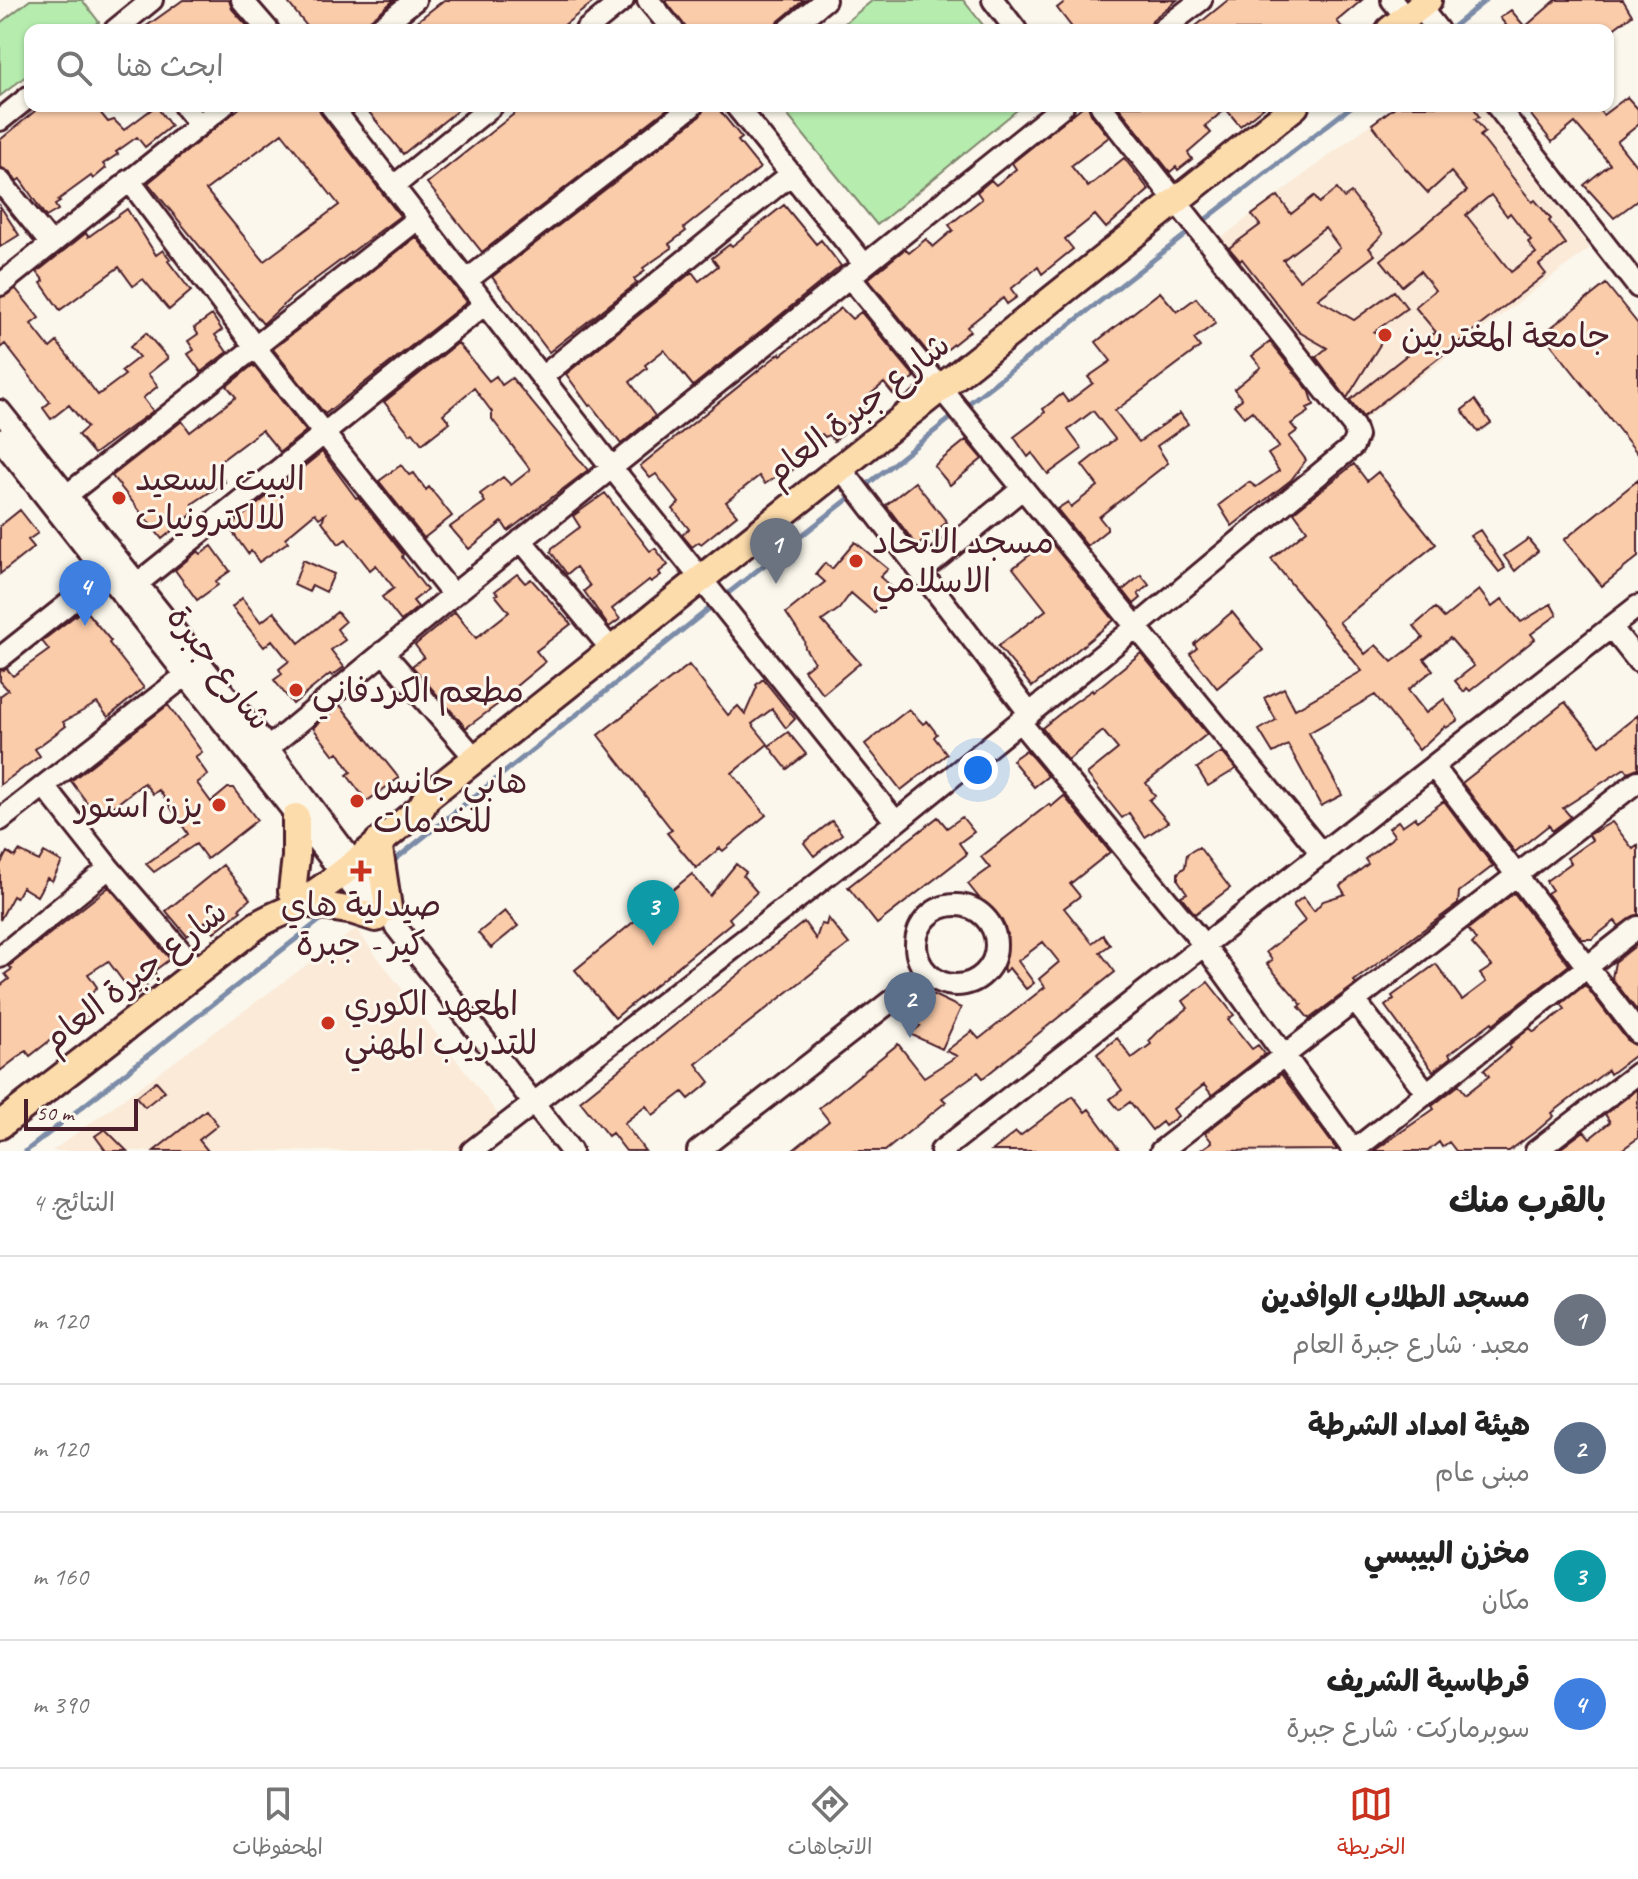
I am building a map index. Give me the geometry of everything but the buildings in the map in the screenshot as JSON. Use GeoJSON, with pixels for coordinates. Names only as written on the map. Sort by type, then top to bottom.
{"type":"FeatureCollection","features":[{"type":"Feature","properties":{"kind":"main road","name":"شارع جبرة العام"},"geometry":{"type":"LineString","coordinates":[[427,797],[1287,112]]}},
{"type":"Feature","properties":{"kind":"main road"},"geometry":{"type":"LineString","coordinates":[[344,860],[415,798],[427,797]]}},
{"type":"Feature","properties":{"kind":"main road"},"geometry":{"type":"LineString","coordinates":[[344,860],[378,842],[421,808],[427,797]]}},
{"type":"Feature","properties":{"kind":"main road"},"geometry":{"type":"LineString","coordinates":[[296,817],[296,857],[289,902],[386,918],[378,842]]}},
{"type":"Feature","properties":{"kind":"main road","name":"شارع جبرة العام"},"geometry":{"type":"LineString","coordinates":[[0,1125],[197,970],[344,860]]}},
{"type":"Feature","properties":{"kind":"street"},"geometry":{"type":"LineString","coordinates":[[124,24],[152,0]]}},
{"type":"Feature","properties":{"kind":"street"},"geometry":{"type":"LineString","coordinates":[[242,0],[263,24]]}},
{"type":"Feature","properties":{"kind":"street"},"geometry":{"type":"LineString","coordinates":[[385,24],[415,0]]}},
{"type":"Feature","properties":{"kind":"street"},"geometry":{"type":"LineString","coordinates":[[593,24],[623,0]]}},
{"type":"Feature","properties":{"kind":"street"},"geometry":{"type":"LineString","coordinates":[[648,0],[668,24]]}},
{"type":"Feature","properties":{"kind":"street"},"geometry":{"type":"LineString","coordinates":[[795,24],[825,0]]}},
{"type":"Feature","properties":{"kind":"street"},"geometry":{"type":"LineString","coordinates":[[1170,24],[1201,0]]}},
{"type":"Feature","properties":{"kind":"street"},"geometry":{"type":"LineString","coordinates":[[1001,3],[1013,24]]}},
{"type":"Feature","properties":{"kind":"street"},"geometry":{"type":"LineString","coordinates":[[1407,11],[1428,24]]}},
{"type":"Feature","properties":{"kind":"street"},"geometry":{"type":"LineString","coordinates":[[0,120],[24,101]]}},
{"type":"Feature","properties":{"kind":"street"},"geometry":{"type":"LineString","coordinates":[[189,112],[199,125]]}},
{"type":"Feature","properties":{"kind":"street"},"geometry":{"type":"LineString","coordinates":[[0,285],[215,112]]}},
{"type":"Feature","properties":{"kind":"street"},"geometry":{"type":"LineString","coordinates":[[336,112],[613,469],[896,822]]}},
{"type":"Feature","properties":{"kind":"street"},"geometry":{"type":"LineString","coordinates":[[394,186],[485,112]]}},
{"type":"Feature","properties":{"kind":"street"},"geometry":{"type":"LineString","coordinates":[[467,280],[684,112]]}},
{"type":"Feature","properties":{"kind":"street"},"geometry":{"type":"LineString","coordinates":[[741,112],[791,174],[940,388],[1322,854]]}},
{"type":"Feature","properties":{"kind":"street"},"geometry":{"type":"LineString","coordinates":[[268,748],[521,540],[1055,112]]}},
{"type":"Feature","properties":{"kind":"street"},"geometry":{"type":"LineString","coordinates":[[472,1151],[896,822],[1353,446],[1357,436],[1354,427],[1106,112]]}},
{"type":"Feature","properties":{"kind":"street"},"geometry":{"type":"LineString","coordinates":[[1502,112],[1638,287]]}},
{"type":"Feature","properties":{"kind":"street"},"geometry":{"type":"LineString","coordinates":[[542,377],[791,174]]}},
{"type":"Feature","properties":{"kind":"street"},"geometry":{"type":"LineString","coordinates":[[129,180],[255,347],[453,595]]}},
{"type":"Feature","properties":{"kind":"street"},"geometry":{"type":"LineString","coordinates":[[0,181],[51,244]]}},
{"type":"Feature","properties":{"kind":"street"},"geometry":{"type":"LineString","coordinates":[[67,495],[419,218]]}},
{"type":"Feature","properties":{"kind":"street"},"geometry":{"type":"LineString","coordinates":[[138,583],[485,304]]}},
{"type":"Feature","properties":{"kind":"street","name":"شارع جبرة"},"geometry":{"type":"LineString","coordinates":[[0,411],[67,495],[186,675],[296,817],[344,860]]}},
{"type":"Feature","properties":{"kind":"street","name":"شارع جبرة"},"geometry":{"type":"LineString","coordinates":[[0,439],[113,568],[138,583],[268,748],[386,918],[571,1151]]}},
{"type":"Feature","properties":{"kind":"street"},"geometry":{"type":"LineString","coordinates":[[840,467],[921,572],[1025,718],[1204,945],[1354,1151],[1638,927]]}},
{"type":"Feature","properties":{"kind":"street"},"geometry":{"type":"LineString","coordinates":[[921,572],[1022,489]]}},
{"type":"Feature","properties":{"kind":"street"},"geometry":{"type":"LineString","coordinates":[[521,540],[611,649]]}},
{"type":"Feature","properties":{"kind":"street"},"geometry":{"type":"LineString","coordinates":[[0,658],[113,568]]}},
{"type":"Feature","properties":{"kind":"street"},"geometry":{"type":"LineString","coordinates":[[947,1149],[1638,606]]}},
{"type":"Feature","properties":{"kind":"street"},"geometry":{"type":"LineString","coordinates":[[1611,627],[1638,661]]}},
{"type":"Feature","properties":{"kind":"street"},"geometry":{"type":"LineString","coordinates":[[383,652],[476,759]]}},
{"type":"Feature","properties":{"kind":"street"},"geometry":{"type":"LineString","coordinates":[[0,820],[186,675]]}},
{"type":"Feature","properties":{"kind":"street"},"geometry":{"type":"LineString","coordinates":[[1433,766],[1638,1033]]}},
{"type":"Feature","properties":{"kind":"street"},"geometry":{"type":"LineString","coordinates":[[1161,1151],[1638,781]]}},
{"type":"Feature","properties":{"kind":"street"},"geometry":{"type":"LineString","coordinates":[[44,786],[109,868],[197,970]]}},
{"type":"Feature","properties":{"kind":"street"},"geometry":{"type":"LineString","coordinates":[[0,957],[109,868]]}},
{"type":"Feature","properties":{"kind":"street"},"geometry":{"type":"LineString","coordinates":[[698,1151],[927,973]]}},
{"type":"Feature","properties":{"kind":"street"},"geometry":{"type":"LineString","coordinates":[[1355,1001],[1427,1093]]}},
{"type":"Feature","properties":{"kind":"street"},"geometry":{"type":"LineString","coordinates":[[1536,1151],[1638,1073]]}},
{"type":"Feature","properties":{"kind":"shaded area","name":"جامعة المغتربين"},"geometry":{"type":"Polygon","coordinates":[[[1386,112],[1486,112],[1590,248],[1361,422],[1221,238],[1386,112]]]}},
{"type":"Feature","properties":{"kind":"shaded area","name":"المعهد الكوري للتدريب المهني"},"geometry":{"type":"Polygon","coordinates":[[[356,929],[501,1118],[457,1151],[52,1151],[356,929]]]}},
{"type":"Feature","properties":{"kind":"green space"},"geometry":{"type":"Polygon","coordinates":[[[30,0],[82,0],[99,22],[24,24],[24,78],[0,96],[0,23],[30,0]]]}},
{"type":"Feature","properties":{"kind":"green space"},"geometry":{"type":"Polygon","coordinates":[[[873,0],[963,0],[982,24],[843,24],[873,0]]]}},
{"type":"Feature","properties":{"kind":"green space"},"geometry":{"type":"Polygon","coordinates":[[[785,112],[1015,112],[877,225],[785,112]]]}},
{"type":"Feature","properties":{"kind":"waterway"},"geometry":{"type":"LineString","coordinates":[[1456,24],[1486,0]]}},
{"type":"Feature","properties":{"kind":"waterway"},"geometry":{"type":"LineString","coordinates":[[1201,223],[1344,112]]}},
{"type":"Feature","properties":{"kind":"waterway"},"geometry":{"type":"LineString","coordinates":[[964,407],[1193,229]]}},
{"type":"Feature","properties":{"kind":"waterway"},"geometry":{"type":"LineString","coordinates":[[864,487],[956,414]]}},
{"type":"Feature","properties":{"kind":"waterway"},"geometry":{"type":"LineString","coordinates":[[722,598],[856,493]]}},
{"type":"Feature","properties":{"kind":"waterway"},"geometry":{"type":"LineString","coordinates":[[391,863],[715,604]]}},
{"type":"Feature","properties":{"kind":"waterway"},"geometry":{"type":"LineString","coordinates":[[26,1151],[324,917]]}},
{"type":"Feature","properties":{"kind":"place","name":"جامعة المغتربين"},"geometry":{"type":"Point","coordinates":[1385,335]}},
{"type":"Feature","properties":{"kind":"place","name":"البيت السعيد للالكترونيات"},"geometry":{"type":"Point","coordinates":[119,498]}},
{"type":"Feature","properties":{"kind":"place","name":"مسجد الاتحاد الاسلامي"},"geometry":{"type":"Point","coordinates":[856,561]}},
{"type":"Feature","properties":{"kind":"place","name":"مسجد الطلاب الوافدين"},"geometry":{"type":"Point","coordinates":[776,584]}},
{"type":"Feature","properties":{"kind":"place","name":"قرطاسية الشريف"},"geometry":{"type":"Point","coordinates":[85,626]}},
{"type":"Feature","properties":{"kind":"place","name":"مطعم الكردفاني"},"geometry":{"type":"Point","coordinates":[296,690]}},
{"type":"Feature","properties":{"kind":"place","name":"هابي جانس للخدمات"},"geometry":{"type":"Point","coordinates":[357,801]}},
{"type":"Feature","properties":{"kind":"place","name":"يزن استور"},"geometry":{"type":"Point","coordinates":[219,805]}},
{"type":"Feature","properties":{"kind":"place","name":"صيدلية هاي كير - جبرة"},"geometry":{"type":"Point","coordinates":[361,871]}},
{"type":"Feature","properties":{"kind":"place","name":"مخزن البيبسي"},"geometry":{"type":"Point","coordinates":[653,946]}},
{"type":"Feature","properties":{"kind":"place","name":"المعهد الكوري للتدريب المهني"},"geometry":{"type":"Point","coordinates":[328,1023]}},
{"type":"Feature","properties":{"kind":"place","name":"هيئة امداد الشرطة"},"geometry":{"type":"Point","coordinates":[910,1038]}}]}
